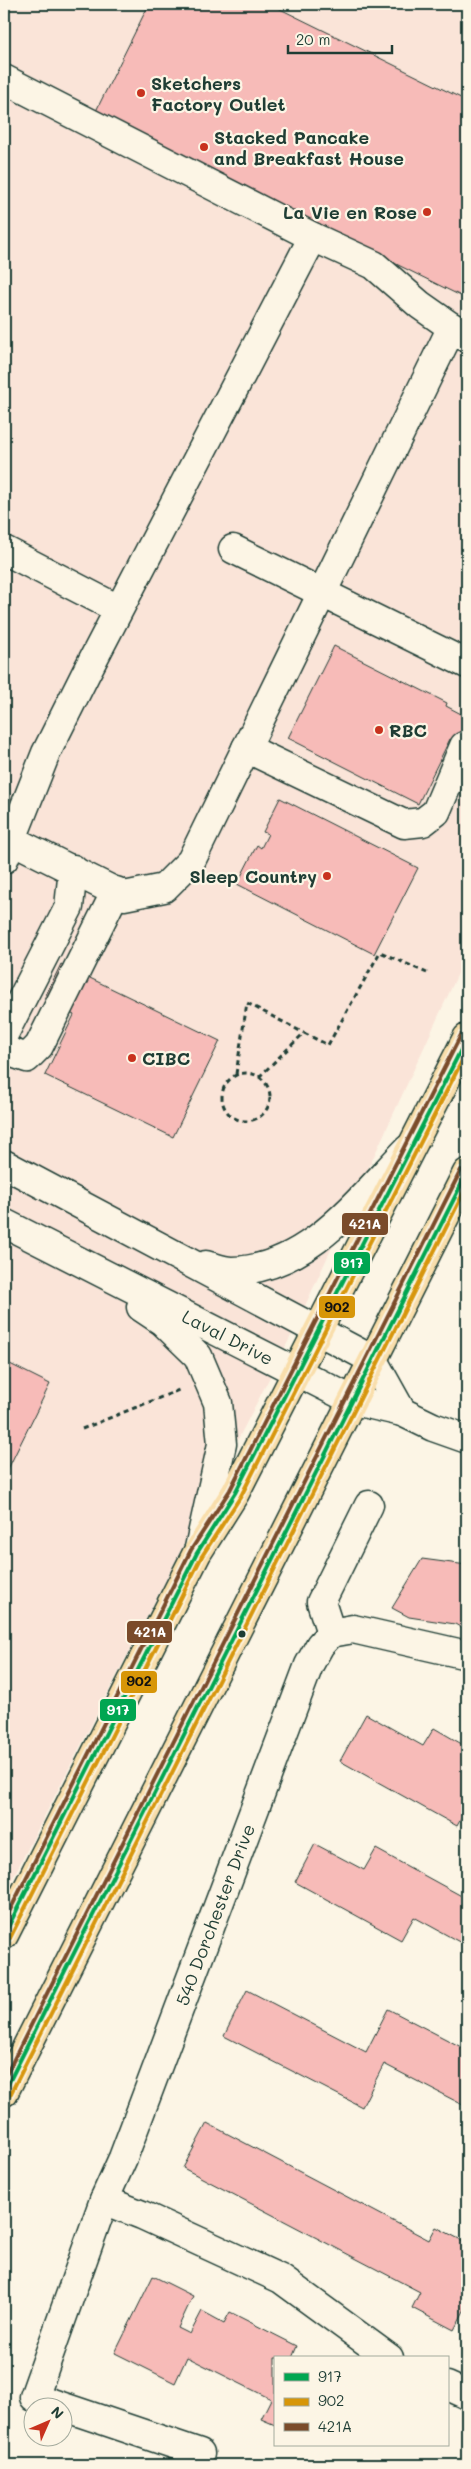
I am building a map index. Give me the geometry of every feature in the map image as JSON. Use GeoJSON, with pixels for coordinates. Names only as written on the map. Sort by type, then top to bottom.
{"type":"FeatureCollection","features":[{"type":"Feature","properties":{"kind":"main road"},"geometry":{"type":"LineString","coordinates":[[4,1935],[198,1553],[235,1493],[316,1330],[467,1038]]}},
{"type":"Feature","properties":{"kind":"main road"},"geometry":{"type":"LineString","coordinates":[[4,2092],[354,1401],[391,1322],[467,1173]]}},
{"type":"Feature","properties":{"kind":"street"},"geometry":{"type":"LineString","coordinates":[[4,79],[313,237],[374,265],[420,305],[460,333],[322,593],[191,861],[164,888],[124,896],[73,870],[8,850],[46,753],[118,609],[313,237]]}},
{"type":"Feature","properties":{"kind":"street"},"geometry":{"type":"LineString","coordinates":[[233,549],[467,664]]}},
{"type":"Feature","properties":{"kind":"street"},"geometry":{"type":"LineString","coordinates":[[4,550],[118,609]]}},
{"type":"Feature","properties":{"kind":"street"},"geometry":{"type":"LineString","coordinates":[[246,748],[404,824],[423,822],[436,812],[464,746]]}},
{"type":"Feature","properties":{"kind":"street"},"geometry":{"type":"LineString","coordinates":[[4,1034],[69,907],[73,870]]}},
{"type":"Feature","properties":{"kind":"street"},"geometry":{"type":"LineString","coordinates":[[4,1048],[4,1050],[27,1058],[39,1046],[116,891]]}},
{"type":"Feature","properties":{"kind":"street"},"geometry":{"type":"LineString","coordinates":[[184,1259],[231,1271],[271,1264],[297,1252],[328,1231],[412,1144]]}},
{"type":"Feature","properties":{"kind":"street"},"geometry":{"type":"LineString","coordinates":[[4,1164],[374,1360],[402,1412]]}},
{"type":"Feature","properties":{"kind":"street","name":"Laval Drive"},"geometry":{"type":"LineString","coordinates":[[4,1224],[354,1401],[402,1412],[433,1427],[467,1439]]}},
{"type":"Feature","properties":{"kind":"street","name":"Laval Drive"},"geometry":{"type":"LineString","coordinates":[[59,1251],[162,1321],[198,1356],[218,1403],[222,1444],[198,1553]]}},
{"type":"Feature","properties":{"kind":"street"},"geometry":{"type":"LineString","coordinates":[[370,1505],[321,1602],[331,1633],[353,1630],[467,1655]]}},
{"type":"Feature","properties":{"kind":"street","name":"540 Dorchester Drive"},"geometry":{"type":"LineString","coordinates":[[200,2452],[34,2397],[104,2200],[127,2148],[309,1665],[320,1645],[331,1633]]}},
{"type":"Feature","properties":{"kind":"street"},"geometry":{"type":"LineString","coordinates":[[104,2200],[142,2215],[281,2279],[386,2356]]}},
{"type":"Feature","properties":{"kind":"street"},"geometry":{"type":"LineString","coordinates":[[448,2386],[467,2395]]}},
{"type":"Feature","properties":{"kind":"path"},"geometry":{"type":"LineString","coordinates":[[236,1074],[252,1073],[259,1076],[265,1082],[268,1089],[269,1105],[258,1117],[243,1121],[228,1114],[222,1100],[225,1085],[236,1074],[247,1003],[328,1045],[380,952],[427,973]]}},
{"type":"Feature","properties":{"kind":"path"},"geometry":{"type":"LineString","coordinates":[[259,1076],[304,1033]]}},
{"type":"Feature","properties":{"kind":"path"},"geometry":{"type":"LineString","coordinates":[[82,1429],[181,1389]]}},
{"type":"Feature","properties":{"kind":"shaded area"},"geometry":{"type":"Polygon","coordinates":[[[4,4],[457,4],[467,9],[467,954],[293,1332],[4,1895],[4,4]]]}},
{"type":"Feature","properties":{"kind":"building"},"geometry":{"type":"Polygon","coordinates":[[[149,4],[270,4],[467,101],[467,299],[94,115],[149,4]]]}},
{"type":"Feature","properties":{"kind":"building","name":"RBC"},"geometry":{"type":"Polygon","coordinates":[[[334,646],[447,703],[446,706],[463,715],[461,718],[467,722],[467,748],[450,739],[418,804],[288,738],[334,646]]]}},
{"type":"Feature","properties":{"kind":"building","name":"Sleep Country"},"geometry":{"type":"Polygon","coordinates":[[[280,798],[418,868],[374,954],[237,884],[257,845],[261,848],[268,834],[263,832],[280,798]]]}},
{"type":"Feature","properties":{"kind":"building","name":"CIBC"},"geometry":{"type":"Polygon","coordinates":[[[61,964],[220,1041],[173,1137],[45,1075],[74,1015],[44,999],[61,964]]]}},
{"type":"Feature","properties":{"kind":"building"},"geometry":{"type":"Polygon","coordinates":[[[4,1361],[50,1384],[4,1477],[4,1361]]]}},
{"type":"Feature","properties":{"kind":"building"},"geometry":{"type":"Polygon","coordinates":[[[422,1559],[467,1565],[467,1631],[455,1624],[409,1617],[392,1608],[422,1559]]]}},
{"type":"Feature","properties":{"kind":"building"},"geometry":{"type":"Polygon","coordinates":[[[366,1714],[423,1746],[434,1728],[467,1747],[467,1808],[457,1826],[340,1761],[366,1714]]]}},
{"type":"Feature","properties":{"kind":"building"},"geometry":{"type":"Polygon","coordinates":[[[315,1844],[364,1870],[376,1849],[467,1899],[467,1941],[465,1945],[414,1917],[401,1940],[295,1882],[315,1844]]]}},
{"type":"Feature","properties":{"kind":"building"},"geometry":{"type":"Polygon","coordinates":[[[247,1990],[366,2052],[388,2009],[467,2050],[467,2107],[384,2064],[362,2107],[224,2036],[247,1990]]]}},
{"type":"Feature","properties":{"kind":"building"},"geometry":{"type":"Polygon","coordinates":[[[207,2123],[429,2240],[436,2227],[467,2243],[467,2305],[454,2330],[412,2308],[420,2292],[183,2168],[207,2123]]]}},
{"type":"Feature","properties":{"kind":"building"},"geometry":{"type":"Polygon","coordinates":[[[153,2276],[193,2296],[178,2328],[190,2334],[202,2311],[224,2323],[230,2312],[297,2346],[293,2356],[274,2356],[274,2425],[261,2419],[271,2399],[187,2357],[175,2383],[115,2353],[153,2276]]]}},
{"type":"Feature","properties":{"kind":"transit line","name":"421A"},"geometry":{"type":"LineString","coordinates":[[4,1922],[191,1550],[230,1490],[461,1035]]}},
{"type":"Feature","properties":{"kind":"transit line","name":"917"},"geometry":{"type":"LineString","coordinates":[[4,1935],[197,1553],[235,1493],[467,1038]]}},
{"type":"Feature","properties":{"kind":"transit line","name":"902"},"geometry":{"type":"LineString","coordinates":[[10,1938],[202,1556],[241,1496],[467,1051]]}},
{"type":"Feature","properties":{"kind":"transit line","name":"421A"},"geometry":{"type":"LineString","coordinates":[[4,2079],[461,1170]]}},
{"type":"Feature","properties":{"kind":"transit line","name":"917"},"geometry":{"type":"LineString","coordinates":[[4,2092],[467,1173]]}},
{"type":"Feature","properties":{"kind":"transit line","name":"902"},"geometry":{"type":"LineString","coordinates":[[10,2095],[467,1186]]}},
{"type":"Feature","properties":{"kind":"place","name":"Sketchers Factory Outlet"},"geometry":{"type":"Point","coordinates":[141,93]}},
{"type":"Feature","properties":{"kind":"place","name":"Stacked Pancake and Breakfast House"},"geometry":{"type":"Point","coordinates":[204,147]}},
{"type":"Feature","properties":{"kind":"place","name":"La Vie en Rose"},"geometry":{"type":"Point","coordinates":[427,212]}},
{"type":"Feature","properties":{"kind":"place","name":"RBC"},"geometry":{"type":"Point","coordinates":[379,730]}},
{"type":"Feature","properties":{"kind":"place","name":"Sleep Country"},"geometry":{"type":"Point","coordinates":[327,876]}},
{"type":"Feature","properties":{"kind":"place","name":"CIBC"},"geometry":{"type":"Point","coordinates":[132,1058]}}]}
